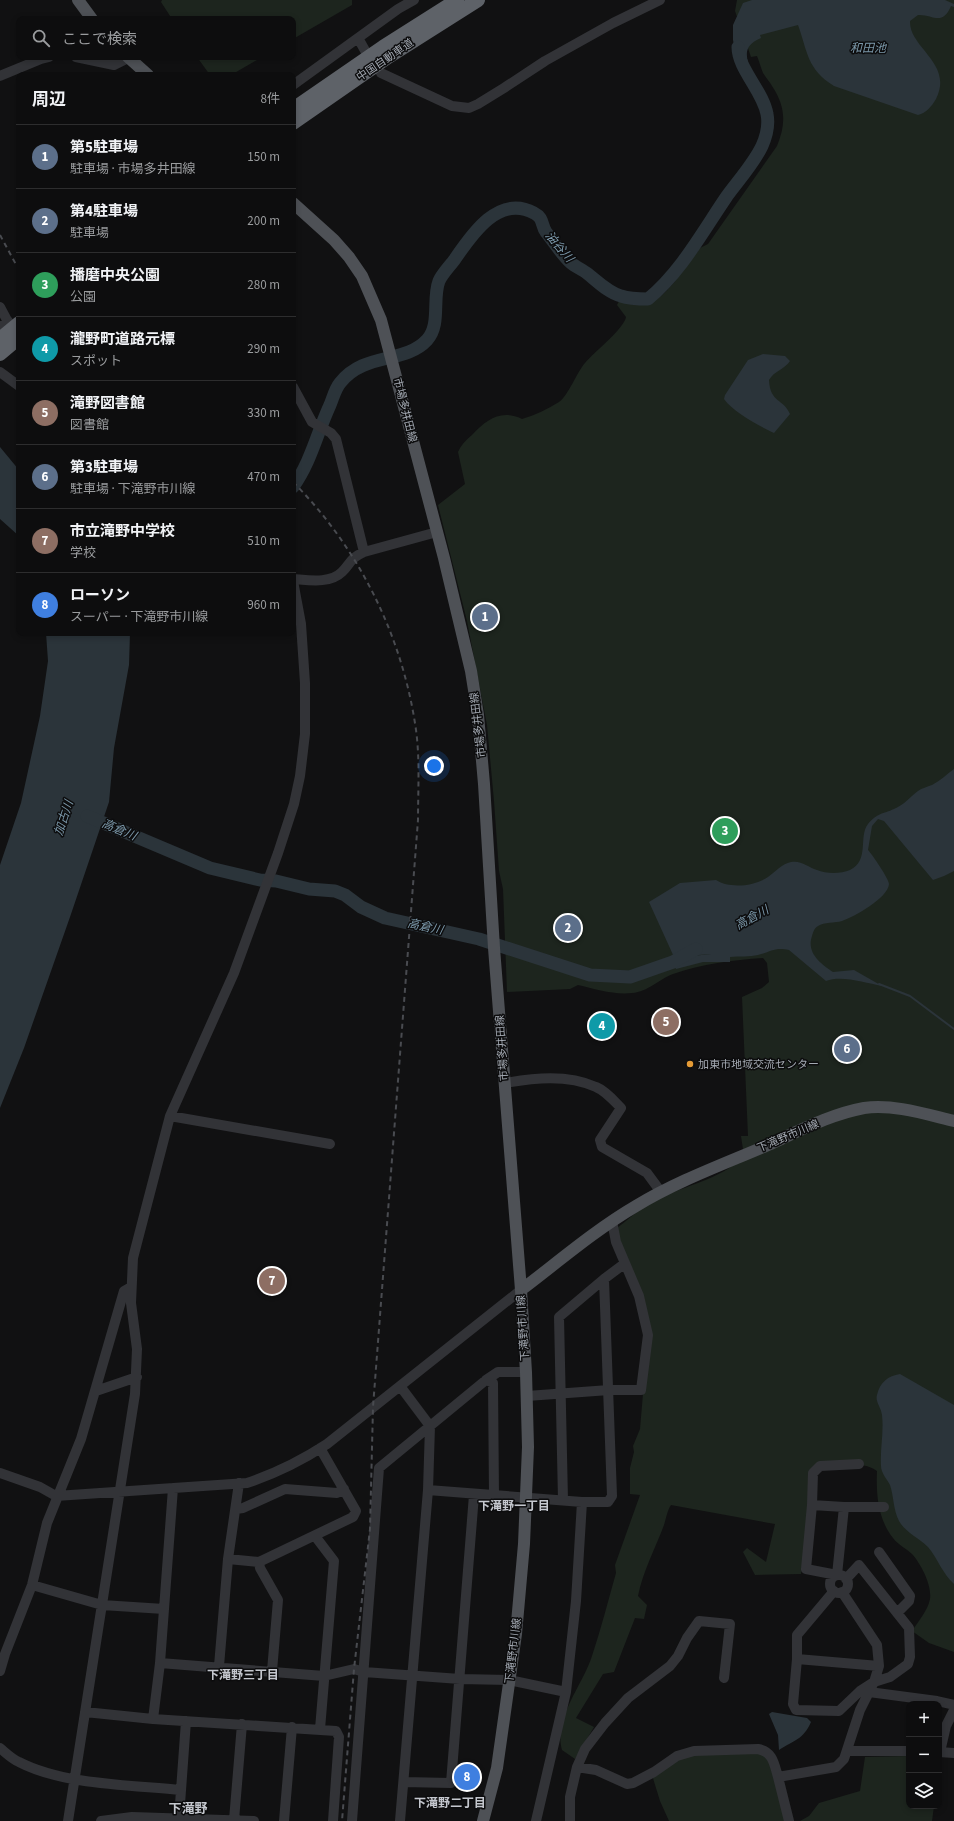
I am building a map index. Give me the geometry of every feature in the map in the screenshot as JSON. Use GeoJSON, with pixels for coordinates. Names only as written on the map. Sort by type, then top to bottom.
{"type":"FeatureCollection","features":[{"type":"Feature","properties":{"kind":"highway","name":"中国自動車道"},"geometry":{"type":"LineString","coordinates":[[296,107],[383,47],[457,0]]}},
{"type":"Feature","properties":{"kind":"highway","name":"中国自動車道"},"geometry":{"type":"LineString","coordinates":[[296,121],[388,57],[478,0]]}},
{"type":"Feature","properties":{"kind":"highway"},"geometry":{"type":"LineString","coordinates":[[0,339],[14,322]]}},
{"type":"Feature","properties":{"kind":"highway"},"geometry":{"type":"LineString","coordinates":[[0,354],[16,341]]}},
{"type":"Feature","properties":{"kind":"main road"},"geometry":{"type":"LineString","coordinates":[[78,0],[90,16]]}},
{"type":"Feature","properties":{"kind":"main road"},"geometry":{"type":"LineString","coordinates":[[131,60],[145,72]]}},
{"type":"Feature","properties":{"kind":"main road","name":"市場多井田線"},"geometry":{"type":"LineString","coordinates":[[296,205],[334,240],[353,263],[362,276],[381,320],[390,347],[471,671],[478,715],[484,784],[494,948],[521,1290]]}},
{"type":"Feature","properties":{"kind":"main road","name":"下滝野市川線"},"geometry":{"type":"LineString","coordinates":[[483,1821],[497,1768],[516,1634],[524,1544],[528,1447],[526,1372],[521,1290],[612,1221],[661,1192],[805,1128],[846,1113],[865,1108],[907,1110],[954,1121]]}},
{"type":"Feature","properties":{"kind":"street"},"geometry":{"type":"LineString","coordinates":[[296,83],[398,9],[414,0]]}},
{"type":"Feature","properties":{"kind":"street"},"geometry":{"type":"LineString","coordinates":[[381,73],[452,106],[469,108],[478,104],[545,61],[613,23],[660,0]]}},
{"type":"Feature","properties":{"kind":"street"},"geometry":{"type":"LineString","coordinates":[[358,38],[367,54]]}},
{"type":"Feature","properties":{"kind":"street"},"geometry":{"type":"LineString","coordinates":[[0,76],[38,60]]}},
{"type":"Feature","properties":{"kind":"street"},"geometry":{"type":"LineString","coordinates":[[90,60],[114,65],[123,60]]}},
{"type":"Feature","properties":{"kind":"street"},"geometry":{"type":"LineString","coordinates":[[0,307],[14,322],[0,328]]}},
{"type":"Feature","properties":{"kind":"street"},"geometry":{"type":"LineString","coordinates":[[0,372],[16,384]]}},
{"type":"Feature","properties":{"kind":"street"},"geometry":{"type":"LineString","coordinates":[[296,393],[312,422],[331,433],[336,439],[364,552]]}},
{"type":"Feature","properties":{"kind":"street"},"geometry":{"type":"LineString","coordinates":[[296,580],[325,580],[340,574],[353,557],[364,552],[437,532]]}},
{"type":"Feature","properties":{"kind":"street"},"geometry":{"type":"LineString","coordinates":[[68,1821],[137,1377],[137,1349],[131,1302],[133,1258],[170,1116],[234,973],[278,853],[294,804],[300,776],[305,727],[305,683],[301,624],[296,596]]}},
{"type":"Feature","properties":{"kind":"street"},"geometry":{"type":"LineString","coordinates":[[505,1084],[528,1080],[556,1078],[575,1080],[597,1087],[621,1108],[600,1140],[602,1146],[647,1173],[661,1192]]}},
{"type":"Feature","properties":{"kind":"street"},"geometry":{"type":"LineString","coordinates":[[170,1116],[330,1144]]}},
{"type":"Feature","properties":{"kind":"street"},"geometry":{"type":"LineString","coordinates":[[527,1396],[609,1390],[640,1390],[648,1335],[639,1296],[624,1264],[616,1242],[612,1221]]}},
{"type":"Feature","properties":{"kind":"street"},"geometry":{"type":"LineString","coordinates":[[563,1500],[559,1317],[624,1264]]}},
{"type":"Feature","properties":{"kind":"street"},"geometry":{"type":"LineString","coordinates":[[428,1490],[474,1495],[526,1497],[582,1502],[608,1502],[612,1496],[604,1279]]}},
{"type":"Feature","properties":{"kind":"street"},"geometry":{"type":"LineString","coordinates":[[0,1672],[2,1653],[32,1585],[47,1523],[56,1496],[81,1439],[124,1291],[131,1287]]}},
{"type":"Feature","properties":{"kind":"street"},"geometry":{"type":"LineString","coordinates":[[0,1473],[40,1487],[56,1496],[239,1484],[248,1483],[274,1474],[306,1459],[521,1290]]}},
{"type":"Feature","properties":{"kind":"street"},"geometry":{"type":"LineString","coordinates":[[352,1821],[379,1468],[486,1380],[498,1372],[526,1372]]}},
{"type":"Feature","properties":{"kind":"street"},"geometry":{"type":"LineString","coordinates":[[96,1391],[137,1377]]}},
{"type":"Feature","properties":{"kind":"street"},"geometry":{"type":"LineString","coordinates":[[486,1380],[493,1383],[494,1496]]}},
{"type":"Feature","properties":{"kind":"street"},"geometry":{"type":"LineString","coordinates":[[400,1386],[430,1426],[428,1490],[400,1821]]}},
{"type":"Feature","properties":{"kind":"street"},"geometry":{"type":"LineString","coordinates":[[228,1559],[259,1562],[353,1517],[356,1511],[320,1448]]}},
{"type":"Feature","properties":{"kind":"street"},"geometry":{"type":"LineString","coordinates":[[842,1577],[806,1569],[812,1505],[813,1473],[820,1466],[859,1464]]}},
{"type":"Feature","properties":{"kind":"street"},"geometry":{"type":"LineString","coordinates":[[219,1666],[228,1559],[239,1484]]}},
{"type":"Feature","properties":{"kind":"street"},"geometry":{"type":"LineString","coordinates":[[153,1719],[160,1663],[173,1488]]}},
{"type":"Feature","properties":{"kind":"street"},"geometry":{"type":"LineString","coordinates":[[236,1509],[243,1508],[285,1489],[338,1493],[344,1489]]}},
{"type":"Feature","properties":{"kind":"street"},"geometry":{"type":"LineString","coordinates":[[404,1782],[451,1783],[474,1495]]}},
{"type":"Feature","properties":{"kind":"street"},"geometry":{"type":"LineString","coordinates":[[536,1821],[566,1692],[576,1601],[582,1502]]}},
{"type":"Feature","properties":{"kind":"street"},"geometry":{"type":"LineString","coordinates":[[812,1505],[884,1507]]}},
{"type":"Feature","properties":{"kind":"street"},"geometry":{"type":"LineString","coordinates":[[778,1777],[797,1775],[836,1767],[844,1759],[860,1710],[874,1682],[879,1666],[877,1645],[838,1592],[831,1589],[831,1579],[842,1577],[859,1565],[909,1628],[910,1657],[908,1664],[890,1677],[874,1682],[860,1691],[839,1711],[796,1710],[793,1704],[797,1659],[797,1635],[838,1592],[848,1586],[842,1577],[844,1507]]}},
{"type":"Feature","properties":{"kind":"street"},"geometry":{"type":"LineString","coordinates":[[315,1536],[334,1561],[320,1729]]}},
{"type":"Feature","properties":{"kind":"street"},"geometry":{"type":"LineString","coordinates":[[879,1552],[910,1596],[910,1601],[897,1613]]}},
{"type":"Feature","properties":{"kind":"street"},"geometry":{"type":"LineString","coordinates":[[259,1562],[260,1568],[278,1600],[272,1671]]}},
{"type":"Feature","properties":{"kind":"street"},"geometry":{"type":"LineString","coordinates":[[32,1585],[102,1605],[164,1609]]}},
{"type":"Feature","properties":{"kind":"street"},"geometry":{"type":"LineString","coordinates":[[570,1821],[570,1797],[577,1767],[585,1749],[605,1723],[628,1698],[670,1666],[678,1656],[687,1638],[699,1621],[730,1624],[724,1678]]}},
{"type":"Feature","properties":{"kind":"street"},"geometry":{"type":"LineString","coordinates":[[797,1659],[879,1666]]}},
{"type":"Feature","properties":{"kind":"street"},"geometry":{"type":"LineString","coordinates":[[160,1663],[219,1666],[324,1676],[354,1669],[364,1672],[412,1674],[460,1679],[509,1680],[566,1692]]}},
{"type":"Feature","properties":{"kind":"street"},"geometry":{"type":"LineString","coordinates":[[869,1692],[938,1701],[954,1705]]}},
{"type":"Feature","properties":{"kind":"street"},"geometry":{"type":"LineString","coordinates":[[942,1741],[946,1726],[954,1710]]}},
{"type":"Feature","properties":{"kind":"street"},"geometry":{"type":"LineString","coordinates":[[86,1712],[153,1719],[336,1731],[339,1737],[333,1821]]}},
{"type":"Feature","properties":{"kind":"street"},"geometry":{"type":"LineString","coordinates":[[179,1818],[186,1721]]}},
{"type":"Feature","properties":{"kind":"street"},"geometry":{"type":"LineString","coordinates":[[234,1820],[242,1724]]}},
{"type":"Feature","properties":{"kind":"street"},"geometry":{"type":"LineString","coordinates":[[284,1821],[292,1727]]}},
{"type":"Feature","properties":{"kind":"street"},"geometry":{"type":"LineString","coordinates":[[0,1748],[18,1762],[45,1773],[74,1779],[181,1790]]}},
{"type":"Feature","properties":{"kind":"street"},"geometry":{"type":"LineString","coordinates":[[577,1767],[596,1770],[627,1784],[633,1784],[677,1756],[694,1751],[758,1749],[765,1751],[772,1756],[789,1821]]}},
{"type":"Feature","properties":{"kind":"street"},"geometry":{"type":"LineString","coordinates":[[847,1750],[906,1751]]}},
{"type":"Feature","properties":{"kind":"street"},"geometry":{"type":"LineString","coordinates":[[942,1752],[954,1753]]}},
{"type":"Feature","properties":{"kind":"street"},"geometry":{"type":"LineString","coordinates":[[101,1821],[132,1817],[254,1821]]}},
{"type":"Feature","properties":{"kind":"shaded area"},"geometry":{"type":"Polygon","coordinates":[[[162,0],[352,0],[352,5],[296,37],[296,16],[170,16],[161,2],[162,0]]]}},
{"type":"Feature","properties":{"kind":"shaded area"},"geometry":{"type":"Polygon","coordinates":[[[737,0],[954,0],[954,1652],[929,1643],[912,1631],[929,1603],[930,1593],[928,1581],[915,1558],[895,1540],[884,1523],[879,1506],[877,1471],[864,1465],[849,1464],[820,1466],[813,1473],[801,1574],[755,1575],[743,1552],[747,1548],[766,1562],[775,1524],[671,1505],[640,1587],[638,1596],[647,1605],[644,1619],[635,1618],[614,1672],[603,1674],[576,1718],[594,1727],[575,1759],[562,1750],[560,1738],[562,1726],[570,1702],[592,1656],[616,1573],[615,1565],[640,1495],[630,1494],[630,1468],[634,1452],[633,1446],[640,1429],[648,1335],[624,1264],[617,1228],[651,1202],[714,1176],[735,1164],[744,1156],[741,1136],[748,1136],[742,997],[762,988],[769,982],[767,963],[763,958],[706,965],[673,974],[648,988],[632,993],[611,992],[578,985],[570,989],[507,992],[503,889],[499,871],[487,725],[467,621],[438,505],[465,484],[458,452],[466,441],[483,424],[495,417],[507,415],[522,419],[532,416],[559,402],[585,363],[620,328],[624,322],[626,317],[617,305],[619,301],[640,305],[657,299],[665,292],[679,276],[696,251],[698,252],[698,249],[708,244],[777,146],[783,123],[782,108],[777,94],[763,73],[757,56],[751,57],[735,11],[737,0]]]}},
{"type":"Feature","properties":{"kind":"shaded area"},"geometry":{"type":"Polygon","coordinates":[[[199,60],[257,60],[236,72],[208,72],[199,60]]]}},
{"type":"Feature","properties":{"kind":"shaded area"},"geometry":{"type":"Polygon","coordinates":[[[697,1753],[766,1754],[770,1757],[785,1821],[669,1821],[660,1801],[652,1775],[674,1761],[697,1753]]]}},
{"type":"Feature","properties":{"kind":"shaded area"},"geometry":{"type":"Polygon","coordinates":[[[906,1756],[906,1809],[934,1809],[932,1821],[800,1821],[809,1816],[819,1803],[860,1791],[865,1757],[906,1756]]]}},
{"type":"Feature","properties":{"kind":"water","name":"和田池"},"geometry":{"type":"Polygon","coordinates":[[[752,0],[945,0],[954,4],[954,7],[951,6],[948,12],[941,18],[918,15],[910,21],[916,40],[935,66],[939,75],[940,86],[936,99],[924,113],[918,115],[834,86],[825,80],[813,67],[798,25],[760,35],[761,38],[751,44],[748,48],[747,57],[751,73],[736,55],[733,40],[733,25],[743,3],[752,0]]]}},
{"type":"Feature","properties":{"kind":"water"},"geometry":{"type":"Polygon","coordinates":[[[763,354],[785,356],[790,361],[769,380],[772,393],[790,414],[774,433],[740,414],[724,399],[725,395],[748,360],[763,354]]]}},
{"type":"Feature","properties":{"kind":"water"},"geometry":{"type":"Polygon","coordinates":[[[0,447],[16,466],[16,533],[0,519],[0,447]]]}},
{"type":"Feature","properties":{"kind":"water","name":"加古川"},"geometry":{"type":"Polygon","coordinates":[[[46,636],[130,636],[129,665],[114,748],[109,802],[24,1048],[0,1108],[0,865],[21,803],[40,716],[48,661],[46,636]]]}},
{"type":"Feature","properties":{"kind":"water"},"geometry":{"type":"Polygon","coordinates":[[[954,769],[954,871],[933,880],[884,821],[878,819],[872,826],[868,850],[888,881],[889,884],[887,889],[877,901],[854,916],[842,921],[820,925],[813,933],[811,948],[813,953],[820,962],[833,972],[854,970],[882,986],[846,979],[832,979],[826,981],[789,950],[784,949],[776,949],[755,956],[730,957],[730,962],[703,962],[676,969],[672,960],[674,958],[711,954],[674,957],[649,902],[680,883],[716,880],[728,885],[756,883],[768,877],[785,864],[791,862],[801,863],[814,869],[829,873],[838,873],[850,870],[856,866],[860,860],[865,829],[871,820],[901,805],[918,791],[932,785],[954,769]]]}},
{"type":"Feature","properties":{"kind":"water"},"geometry":{"type":"Polygon","coordinates":[[[900,1374],[954,1405],[954,1584],[946,1575],[928,1547],[905,1528],[899,1521],[890,1485],[881,1469],[882,1421],[877,1400],[878,1390],[885,1380],[900,1374]]]}},
{"type":"Feature","properties":{"kind":"water"},"geometry":{"type":"Polygon","coordinates":[[[772,1712],[807,1718],[811,1722],[805,1733],[779,1750],[778,1735],[769,1714],[772,1712]]]}},
{"type":"Feature","properties":{"kind":"waterway","name":"油谷川"},"geometry":{"type":"LineString","coordinates":[[296,482],[305,468],[335,391],[340,383],[350,373],[361,367],[372,362],[408,352],[427,340],[434,327],[436,296],[440,278],[478,228],[498,213],[509,209],[521,208],[537,215],[541,219],[546,232],[568,260],[617,295],[648,299],[660,288],[681,264],[727,196],[746,172],[755,159],[765,139],[768,122],[765,105],[742,64],[738,47]]}},
{"type":"Feature","properties":{"kind":"waterway","name":"高倉川"},"geometry":{"type":"LineString","coordinates":[[87,816],[210,868],[260,880],[276,881],[309,889],[335,891],[345,895],[361,907],[385,918],[479,939],[590,975],[630,977],[673,962],[696,949]]}},
{"type":"Feature","properties":{"kind":"waterway"},"geometry":{"type":"LineString","coordinates":[[879,984],[910,996],[954,1029]]}},
{"type":"Feature","properties":{"kind":"railway"},"geometry":{"type":"LineString","coordinates":[[0,235],[16,264]]}},
{"type":"Feature","properties":{"kind":"railway"},"geometry":{"type":"LineString","coordinates":[[296,485],[317,508],[357,565],[389,628],[401,661],[410,695],[418,752],[418,820],[373,1407],[370,1529],[354,1669],[342,1821]]}},
{"type":"Feature","properties":{"kind":"place","name":"第5駐車場"},"geometry":{"type":"Point","coordinates":[485,617]}},
{"type":"Feature","properties":{"kind":"place","name":"播磨中央公園"},"geometry":{"type":"Point","coordinates":[725,831]}},
{"type":"Feature","properties":{"kind":"place","name":"第4駐車場"},"geometry":{"type":"Point","coordinates":[568,928]}},
{"type":"Feature","properties":{"kind":"place","name":"滝野図書館"},"geometry":{"type":"Point","coordinates":[666,1022]}},
{"type":"Feature","properties":{"kind":"place","name":"瀧野町道路元標"},"geometry":{"type":"Point","coordinates":[602,1026]}},
{"type":"Feature","properties":{"kind":"place","name":"第3駐車場"},"geometry":{"type":"Point","coordinates":[847,1049]}},
{"type":"Feature","properties":{"kind":"place","name":"加東市地域交流センター"},"geometry":{"type":"Point","coordinates":[690,1064]}},
{"type":"Feature","properties":{"kind":"place","name":"市立滝野中学校"},"geometry":{"type":"Point","coordinates":[272,1281]}},
{"type":"Feature","properties":{"kind":"place","name":"ローソン"},"geometry":{"type":"Point","coordinates":[467,1777]}},
{"type":"Feature","properties":{"kind":"district","name":"下滝野一丁目"},"geometry":{"type":"Point","coordinates":[514,1506]}},
{"type":"Feature","properties":{"kind":"district","name":"下滝野三丁目"},"geometry":{"type":"Point","coordinates":[243,1675]}},
{"type":"Feature","properties":{"kind":"district","name":"下滝野二丁目"},"geometry":{"type":"Point","coordinates":[450,1803]}},
{"type":"Feature","properties":{"kind":"district","name":"下滝野"},"geometry":{"type":"Point","coordinates":[188,1809]}}]}
